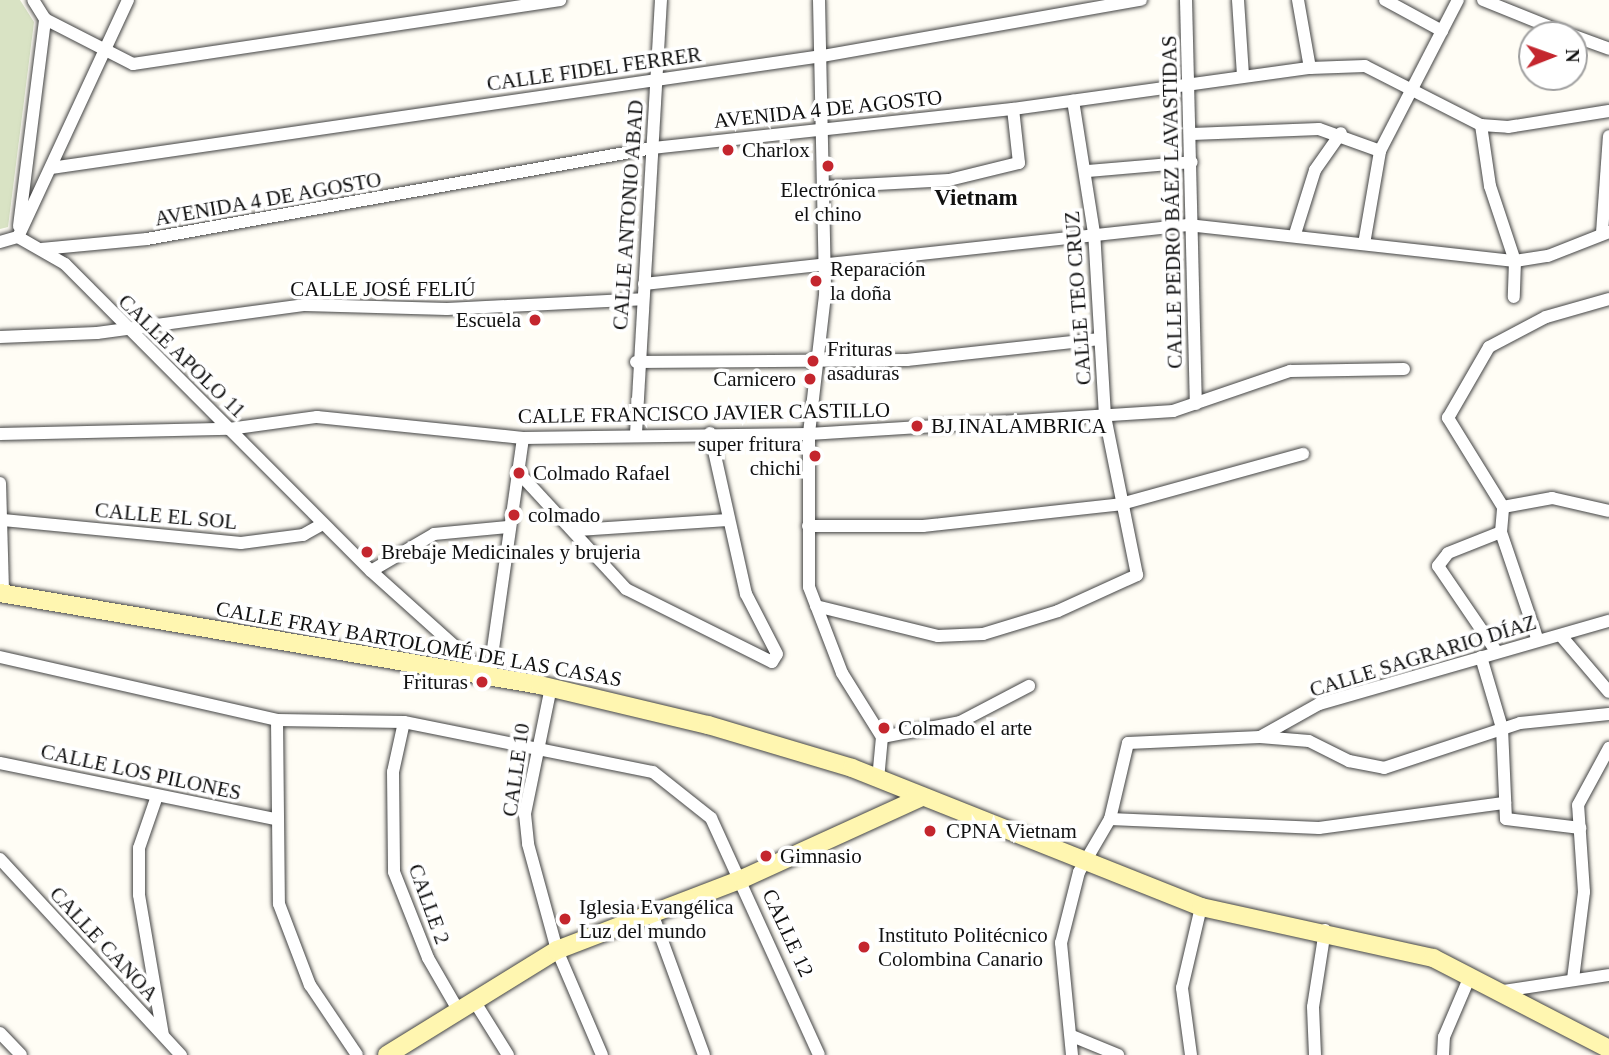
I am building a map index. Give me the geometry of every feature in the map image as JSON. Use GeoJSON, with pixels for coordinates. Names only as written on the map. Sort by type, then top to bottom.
{"type":"FeatureCollection","features":[{"type":"Feature","properties":{"kind":"main road","name":"CALLE FRAY BARTOLOMÉ DE LAS CASAS"},"geometry":{"type":"LineString","coordinates":[[2,593],[551,687],[708,725],[878,779],[1201,907],[1388,943],[1503,991],[1609,1049]]}},
{"type":"Feature","properties":{"kind":"main road"},"geometry":{"type":"LineString","coordinates":[[389,1054],[465,1004],[557,950],[742,878],[922,797]]}},
{"type":"Feature","properties":{"kind":"street"},"geometry":{"type":"LineString","coordinates":[[33,0],[45,19],[103,46],[133,64],[560,0]]}},
{"type":"Feature","properties":{"kind":"street"},"geometry":{"type":"LineString","coordinates":[[0,242],[18,237],[103,46],[128,0]]}},
{"type":"Feature","properties":{"kind":"street","name":"CALLE ANTONIO ABAD"},"geometry":{"type":"LineString","coordinates":[[635,433],[636,362],[644,284],[661,0]]}},
{"type":"Feature","properties":{"kind":"street"},"geometry":{"type":"LineString","coordinates":[[819,0],[825,263],[821,362],[809,434],[809,587],[842,673],[882,737],[878,779]]}},
{"type":"Feature","properties":{"kind":"street","name":"CALLE FIDEL FERRER"},"geometry":{"type":"LineString","coordinates":[[51,168],[822,55],[1141,0]]}},
{"type":"Feature","properties":{"kind":"street","name":"CALLE PEDRO BÁEZ LAVASTIDAS"},"geometry":{"type":"LineString","coordinates":[[1186,0],[1192,82],[1192,162],[1188,225],[1196,404]]}},
{"type":"Feature","properties":{"kind":"street"},"geometry":{"type":"LineString","coordinates":[[1238,0],[1243,75]]}},
{"type":"Feature","properties":{"kind":"street"},"geometry":{"type":"LineString","coordinates":[[1298,0],[1310,68]]}},
{"type":"Feature","properties":{"kind":"street"},"geometry":{"type":"LineString","coordinates":[[1385,0],[1441,31]]}},
{"type":"Feature","properties":{"kind":"street"},"geometry":{"type":"LineString","coordinates":[[1364,244],[1380,151],[1458,0]]}},
{"type":"Feature","properties":{"kind":"street"},"geometry":{"type":"LineString","coordinates":[[1483,0],[1535,21]]}},
{"type":"Feature","properties":{"kind":"street"},"geometry":{"type":"LineString","coordinates":[[18,237],[45,19]]}},
{"type":"Feature","properties":{"kind":"street"},"geometry":{"type":"LineString","coordinates":[[1588,42],[1609,49]]}},
{"type":"Feature","properties":{"kind":"street","name":"AVENIDA 4 DE AGOSTO"},"geometry":{"type":"LineString","coordinates":[[42,249],[147,240],[653,148],[1013,109],[1192,82],[1310,68],[1366,66],[1481,125],[1508,127],[1609,111]]}},
{"type":"Feature","properties":{"kind":"street","name":"CALLE TEO CRUZ"},"geometry":{"type":"LineString","coordinates":[[816,606],[938,636],[983,634],[1058,611],[1137,575],[1105,416],[1088,171],[1073,101]]}},
{"type":"Feature","properties":{"kind":"street"},"geometry":{"type":"LineString","coordinates":[[823,187],[949,180],[1019,163],[1013,109]]}},
{"type":"Feature","properties":{"kind":"street"},"geometry":{"type":"LineString","coordinates":[[1481,125],[1490,186],[1515,261],[1514,297]]}},
{"type":"Feature","properties":{"kind":"street"},"geometry":{"type":"LineString","coordinates":[[1192,135],[1341,133],[1380,151]]}},
{"type":"Feature","properties":{"kind":"street"},"geometry":{"type":"LineString","coordinates":[[1295,234],[1315,170],[1341,133]]}},
{"type":"Feature","properties":{"kind":"street"},"geometry":{"type":"LineString","coordinates":[[644,284],[1094,233],[1188,225],[1295,234],[1515,261],[1548,256],[1606,232],[1609,136]]}},
{"type":"Feature","properties":{"kind":"street"},"geometry":{"type":"LineString","coordinates":[[1088,171],[1192,162]]}},
{"type":"Feature","properties":{"kind":"street","name":"CALLE APOLO 11"},"geometry":{"type":"LineString","coordinates":[[18,237],[42,249],[229,429],[371,571],[489,677]]}},
{"type":"Feature","properties":{"kind":"street","name":"CALLE JOSÉ FELIÚ"},"geometry":{"type":"LineString","coordinates":[[0,337],[124,328],[305,304],[447,309],[642,299]]}},
{"type":"Feature","properties":{"kind":"street"},"geometry":{"type":"LineString","coordinates":[[1536,638],[1501,532],[1503,507],[1448,418],[1475,364],[1489,347],[1545,317],[1609,299]]}},
{"type":"Feature","properties":{"kind":"street"},"geometry":{"type":"LineString","coordinates":[[636,362],[907,360],[1100,339]]}},
{"type":"Feature","properties":{"kind":"street","name":"CALLE FRANCISCO JAVIER CASTILLO"},"geometry":{"type":"LineString","coordinates":[[0,434],[229,429],[366,418],[523,438],[635,433],[809,434],[1105,416],[1196,404],[1290,372],[1404,369]]}},
{"type":"Feature","properties":{"kind":"street"},"geometry":{"type":"LineString","coordinates":[[519,473],[578,530],[602,568],[652,606],[772,662],[777,654],[746,594],[710,433]]}},
{"type":"Feature","properties":{"kind":"street"},"geometry":{"type":"LineString","coordinates":[[489,677],[508,527],[523,438]]}},
{"type":"Feature","properties":{"kind":"street"},"geometry":{"type":"LineString","coordinates":[[808,526],[923,526],[1121,504],[1303,454]]}},
{"type":"Feature","properties":{"kind":"street"},"geometry":{"type":"LineString","coordinates":[[0,483],[3,520],[2,593]]}},
{"type":"Feature","properties":{"kind":"street"},"geometry":{"type":"LineString","coordinates":[[1503,507],[1552,498],[1609,511]]}},
{"type":"Feature","properties":{"kind":"street","name":"CALLE EL SOL"},"geometry":{"type":"LineString","coordinates":[[3,520],[241,543],[303,535],[323,524]]}},
{"type":"Feature","properties":{"kind":"street"},"geometry":{"type":"LineString","coordinates":[[578,530],[728,520]]}},
{"type":"Feature","properties":{"kind":"street"},"geometry":{"type":"LineString","coordinates":[[371,571],[434,534],[508,527]]}},
{"type":"Feature","properties":{"kind":"street"},"geometry":{"type":"LineString","coordinates":[[1496,651],[1438,566],[1448,553],[1501,532]]}},
{"type":"Feature","properties":{"kind":"street","name":"CALLE SAGRARIO DÍAZ"},"geometry":{"type":"LineString","coordinates":[[1072,1055],[1061,943],[1087,861],[1111,820],[1128,743],[1259,737],[1319,704],[1481,657],[1536,638],[1562,637],[1609,621]]}},
{"type":"Feature","properties":{"kind":"street"},"geometry":{"type":"LineString","coordinates":[[1562,637],[1609,692]]}},
{"type":"Feature","properties":{"kind":"street","name":"CALLE 12"},"geometry":{"type":"LineString","coordinates":[[0,657],[277,720],[404,722],[633,763],[674,782],[711,818],[742,878],[819,1055]]}},
{"type":"Feature","properties":{"kind":"street"},"geometry":{"type":"LineString","coordinates":[[1481,657],[1502,728],[1506,819],[1580,828]]}},
{"type":"Feature","properties":{"kind":"street"},"geometry":{"type":"LineString","coordinates":[[882,737],[960,722],[1029,686]]}},
{"type":"Feature","properties":{"kind":"street","name":"CALLE 10"},"geometry":{"type":"LineString","coordinates":[[551,687],[535,745],[525,814],[538,891],[557,950],[602,1055]]}},
{"type":"Feature","properties":{"kind":"street"},"geometry":{"type":"LineString","coordinates":[[1259,737],[1309,741],[1349,761],[1384,768],[1502,728],[1609,714]]}},
{"type":"Feature","properties":{"kind":"street"},"geometry":{"type":"LineString","coordinates":[[277,720],[275,819],[279,904],[294,953],[357,1055]]}},
{"type":"Feature","properties":{"kind":"street","name":"CALLE 2"},"geometry":{"type":"LineString","coordinates":[[404,722],[393,772],[394,872],[428,958],[508,1055]]}},
{"type":"Feature","properties":{"kind":"street"},"geometry":{"type":"LineString","coordinates":[[1573,979],[1584,892],[1578,805],[1609,748]]}},
{"type":"Feature","properties":{"kind":"street","name":"CALLE LOS PILONES"},"geometry":{"type":"LineString","coordinates":[[0,762],[275,819]]}},
{"type":"Feature","properties":{"kind":"street"},"geometry":{"type":"LineString","coordinates":[[157,796],[139,848],[139,895],[163,1037]]}},
{"type":"Feature","properties":{"kind":"street"},"geometry":{"type":"LineString","coordinates":[[1111,820],[1319,828],[1505,803]]}},
{"type":"Feature","properties":{"kind":"street","name":"CALLE CANOA"},"geometry":{"type":"LineString","coordinates":[[0,859],[181,1055]]}},
{"type":"Feature","properties":{"kind":"street"},"geometry":{"type":"LineString","coordinates":[[1192,1055],[1182,988],[1201,907]]}},
{"type":"Feature","properties":{"kind":"street"},"geometry":{"type":"LineString","coordinates":[[652,913],[704,1055]]}},
{"type":"Feature","properties":{"kind":"street"},"geometry":{"type":"LineString","coordinates":[[1315,1055],[1313,1007],[1325,930]]}},
{"type":"Feature","properties":{"kind":"street"},"geometry":{"type":"LineString","coordinates":[[1503,991],[1609,975]]}},
{"type":"Feature","properties":{"kind":"street"},"geometry":{"type":"LineString","coordinates":[[1443,1055],[1444,1037],[1470,976]]}},
{"type":"Feature","properties":{"kind":"street"},"geometry":{"type":"LineString","coordinates":[[0,1033],[17,1054]]}},
{"type":"Feature","properties":{"kind":"street"},"geometry":{"type":"LineString","coordinates":[[1072,1036],[1118,1055]]}},
{"type":"Feature","properties":{"kind":"green space"},"geometry":{"type":"Polygon","coordinates":[[[0,0],[20,0],[34,22],[8,227],[0,229],[0,0]]]}},
{"type":"Feature","properties":{"kind":"place","name":"Charlox"},"geometry":{"type":"Point","coordinates":[728,150]}},
{"type":"Feature","properties":{"kind":"place","name":"Electrónica el chino"},"geometry":{"type":"Point","coordinates":[828,166]}},
{"type":"Feature","properties":{"kind":"place","name":"Reparación la doña"},"geometry":{"type":"Point","coordinates":[816,281]}},
{"type":"Feature","properties":{"kind":"place","name":"Escuela"},"geometry":{"type":"Point","coordinates":[535,320]}},
{"type":"Feature","properties":{"kind":"place","name":"Frituras asaduras"},"geometry":{"type":"Point","coordinates":[813,361]}},
{"type":"Feature","properties":{"kind":"place","name":"Carnicero"},"geometry":{"type":"Point","coordinates":[810,379]}},
{"type":"Feature","properties":{"kind":"place","name":"BJ INALAMBRICA"},"geometry":{"type":"Point","coordinates":[917,426]}},
{"type":"Feature","properties":{"kind":"place","name":"super fritura chichi"},"geometry":{"type":"Point","coordinates":[815,456]}},
{"type":"Feature","properties":{"kind":"place","name":"Colmado Rafael"},"geometry":{"type":"Point","coordinates":[519,473]}},
{"type":"Feature","properties":{"kind":"place","name":"colmado"},"geometry":{"type":"Point","coordinates":[514,515]}},
{"type":"Feature","properties":{"kind":"place","name":"Brebaje Medicinales y brujeria"},"geometry":{"type":"Point","coordinates":[367,552]}},
{"type":"Feature","properties":{"kind":"place","name":"Frituras"},"geometry":{"type":"Point","coordinates":[482,682]}},
{"type":"Feature","properties":{"kind":"place","name":"Colmado el arte"},"geometry":{"type":"Point","coordinates":[884,728]}},
{"type":"Feature","properties":{"kind":"place","name":"CPNA Vietnam"},"geometry":{"type":"Point","coordinates":[930,831]}},
{"type":"Feature","properties":{"kind":"place","name":"Gimnasio"},"geometry":{"type":"Point","coordinates":[766,856]}},
{"type":"Feature","properties":{"kind":"place","name":"Iglesia Evangélica Luz del mundo"},"geometry":{"type":"Point","coordinates":[565,919]}},
{"type":"Feature","properties":{"kind":"place","name":"Instituto Politécnico Colombina Canario"},"geometry":{"type":"Point","coordinates":[864,947]}},
{"type":"Feature","properties":{"kind":"district","name":"Vietnam"},"geometry":{"type":"Point","coordinates":[976,198]}}]}
